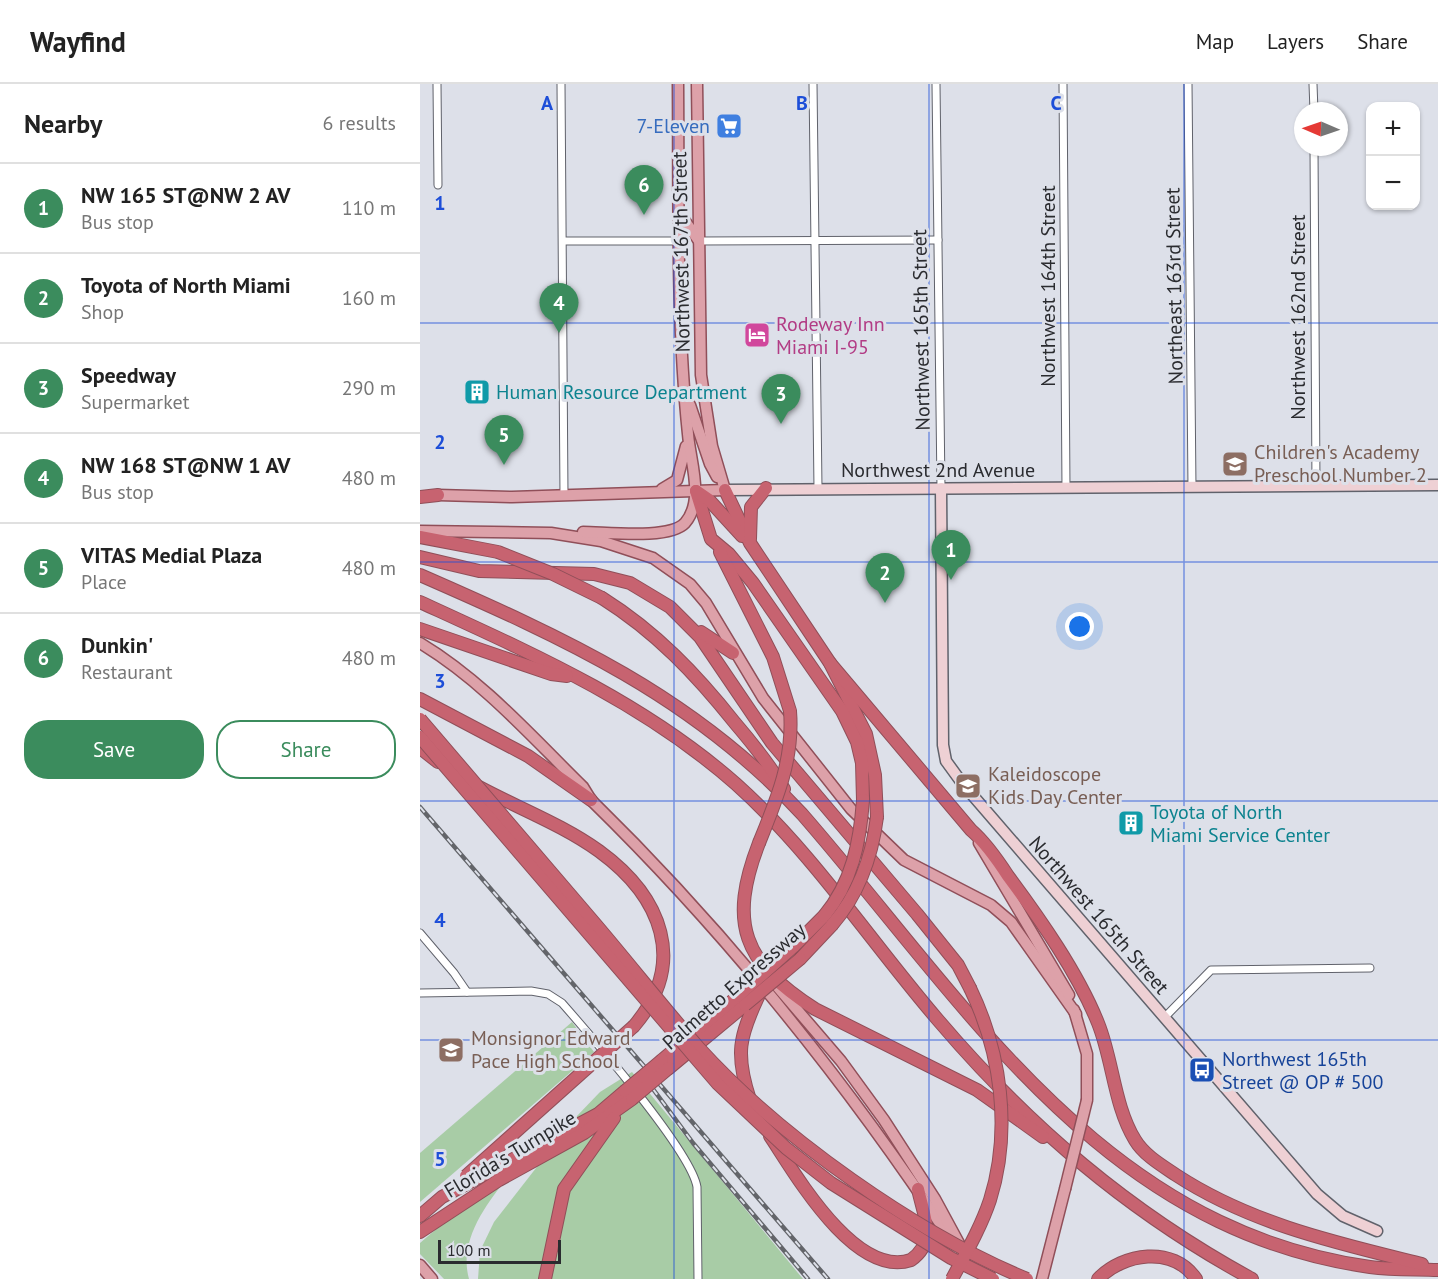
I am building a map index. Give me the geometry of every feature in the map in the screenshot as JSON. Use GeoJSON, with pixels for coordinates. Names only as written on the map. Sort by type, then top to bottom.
{"type":"FeatureCollection","features":[{"type":"Feature","properties":{"kind":"highway"},"geometry":{"type":"LineString","coordinates":[[750,543],[751,507],[766,488]]}},
{"type":"Feature","properties":{"kind":"highway","name":"Palmetto Expressway"},"geometry":{"type":"LineString","coordinates":[[725,490],[750,543],[830,663],[866,734],[872,754],[877,817],[875,837],[866,867],[851,899],[793,947],[745,1004]]}},
{"type":"Feature","properties":{"kind":"highway","name":"Palmetto Expressway"},"geometry":{"type":"LineString","coordinates":[[629,1095],[666,1064],[759,995],[800,959],[828,920],[848,878],[858,846],[863,800],[862,763],[857,742],[842,711],[753,582],[729,554],[711,538],[696,491]]}},
{"type":"Feature","properties":{"kind":"highway"},"geometry":{"type":"LineString","coordinates":[[696,491],[750,543]]}},
{"type":"Feature","properties":{"kind":"highway"},"geometry":{"type":"LineString","coordinates":[[420,497],[438,495]]}},
{"type":"Feature","properties":{"kind":"highway"},"geometry":{"type":"LineString","coordinates":[[420,537],[498,552],[566,579],[602,598],[652,634],[693,672],[766,761],[789,800]]}},
{"type":"Feature","properties":{"kind":"highway"},"geometry":{"type":"LineString","coordinates":[[711,538],[726,562],[773,657],[790,711],[792,731],[789,759],[747,878],[744,907],[753,951],[763,969],[794,996],[815,1009],[970,1086],[1020,1123],[1064,1150]]}},
{"type":"Feature","properties":{"kind":"highway"},"geometry":{"type":"LineString","coordinates":[[420,557],[479,571],[580,572],[616,578],[652,595],[733,653]]}},
{"type":"Feature","properties":{"kind":"highway"},"geometry":{"type":"LineString","coordinates":[[420,575],[598,658],[647,686],[710,729],[789,800],[1005,1058],[1075,1124],[1139,1175],[1194,1209],[1279,1245],[1363,1266],[1438,1269]]}},
{"type":"Feature","properties":{"kind":"highway"},"geometry":{"type":"LineString","coordinates":[[420,602],[578,677],[634,707],[684,742],[762,810],[798,848],[959,1045],[1064,1150],[1117,1194],[1156,1221],[1252,1279]]}},
{"type":"Feature","properties":{"kind":"highway"},"geometry":{"type":"LineString","coordinates":[[683,619],[700,637],[772,743],[958,965],[989,1033],[994,1053],[1002,1125],[990,1198],[952,1279]]}},
{"type":"Feature","properties":{"kind":"highway"},"geometry":{"type":"LineString","coordinates":[[420,629],[551,674],[578,677]]}},
{"type":"Feature","properties":{"kind":"highway"},"geometry":{"type":"LineString","coordinates":[[830,663],[971,830],[982,840],[1029,904],[1062,957],[1098,1023],[1125,1115],[1135,1140],[1148,1155],[1193,1186],[1257,1218],[1320,1238],[1438,1269]]}},
{"type":"Feature","properties":{"kind":"highway"},"geometry":{"type":"LineString","coordinates":[[420,699],[528,756],[591,800]]}},
{"type":"Feature","properties":{"kind":"highway"},"geometry":{"type":"LineString","coordinates":[[420,719],[700,1049],[767,1112],[878,1197],[996,1266],[1027,1279]]}},
{"type":"Feature","properties":{"kind":"highway"},"geometry":{"type":"LineString","coordinates":[[420,737],[718,1084],[786,1148],[831,1183],[951,1258],[993,1279]]}},
{"type":"Feature","properties":{"kind":"highway"},"geometry":{"type":"LineString","coordinates":[[420,748],[471,783],[585,842],[613,862],[637,887],[657,918],[664,954],[659,988],[652,1003],[634,1026],[442,1197],[422,1226]]}},
{"type":"Feature","properties":{"kind":"highway"},"geometry":{"type":"LineString","coordinates":[[745,1004],[741,1054],[743,1080],[754,1114],[830,1228],[868,1262],[887,1267],[904,1263],[919,1252],[927,1234],[927,1221],[918,1189]]}},
{"type":"Feature","properties":{"kind":"highway"},"geometry":{"type":"LineString","coordinates":[[442,1197],[598,1114],[629,1095]]}},
{"type":"Feature","properties":{"kind":"highway"},"geometry":{"type":"LineString","coordinates":[[545,1279],[564,1189],[629,1095]]}},
{"type":"Feature","properties":{"kind":"highway","name":"Florida's Turnpike"},"geometry":{"type":"LineString","coordinates":[[422,1226],[499,1180],[547,1156],[620,1110]]}},
{"type":"Feature","properties":{"kind":"highway"},"geometry":{"type":"LineString","coordinates":[[1098,1279],[1121,1262],[1140,1256],[1161,1257],[1180,1264],[1196,1279]]}},
{"type":"Feature","properties":{"kind":"main road","name":"Northwest 167th Street"},"geometry":{"type":"LineString","coordinates":[[678,84],[683,382],[696,491]]}},
{"type":"Feature","properties":{"kind":"main road","name":"Northwest 167th Street"},"geometry":{"type":"LineString","coordinates":[[697,84],[701,375],[712,446],[725,490]]}},
{"type":"Feature","properties":{"kind":"main road"},"geometry":{"type":"LineString","coordinates":[[679,213],[699,241]]}},
{"type":"Feature","properties":{"kind":"main road"},"geometry":{"type":"LineString","coordinates":[[683,382],[710,464],[725,490]]}},
{"type":"Feature","properties":{"kind":"main road"},"geometry":{"type":"LineString","coordinates":[[657,491],[671,486],[677,480],[688,437]]}},
{"type":"Feature","properties":{"kind":"main road","name":"Northwest 2nd Avenue"},"geometry":{"type":"LineString","coordinates":[[438,495],[564,495],[725,490]]}},
{"type":"Feature","properties":{"kind":"main road"},"geometry":{"type":"LineString","coordinates":[[420,531],[564,534],[673,530],[687,520],[696,491]]}},
{"type":"Feature","properties":{"kind":"main road"},"geometry":{"type":"LineString","coordinates":[[564,534],[616,545],[653,558],[698,591],[733,653],[780,721],[859,816],[904,860],[992,905],[1011,922],[1076,1014]]}},
{"type":"Feature","properties":{"kind":"main road"},"geometry":{"type":"LineString","coordinates":[[420,643],[490,695],[583,787],[591,800],[658,869],[800,1032],[862,1111],[918,1189],[976,1279]]}},
{"type":"Feature","properties":{"kind":"main road"},"geometry":{"type":"LineString","coordinates":[[971,830],[1053,965],[1072,1001],[1087,1054],[1087,1100],[1042,1279]]}},
{"type":"Feature","properties":{"kind":"main road"},"geometry":{"type":"LineString","coordinates":[[763,969],[841,1061],[884,1120],[959,1240],[964,1259]]}},
{"type":"Feature","properties":{"kind":"main road"},"geometry":{"type":"LineString","coordinates":[[420,1265],[432,1279]]}},
{"type":"Feature","properties":{"kind":"street"},"geometry":{"type":"LineString","coordinates":[[437,84],[438,185]]}},
{"type":"Feature","properties":{"kind":"street"},"geometry":{"type":"LineString","coordinates":[[561,84],[564,495]]}},
{"type":"Feature","properties":{"kind":"street"},"geometry":{"type":"LineString","coordinates":[[813,84],[818,488]]}},
{"type":"Feature","properties":{"kind":"street","name":"Northwest 165th Street"},"geometry":{"type":"LineString","coordinates":[[936,84],[943,745],[946,761],[962,783],[1322,1199],[1349,1220],[1377,1231]]}},
{"type":"Feature","properties":{"kind":"street","name":"Northwest 164th Street"},"geometry":{"type":"LineString","coordinates":[[1063,84],[1066,488]]}},
{"type":"Feature","properties":{"kind":"street","name":"Northeast 163rd Street"},"geometry":{"type":"LineString","coordinates":[[1188,84],[1192,487]]}},
{"type":"Feature","properties":{"kind":"street"},"geometry":{"type":"LineString","coordinates":[[1313,84],[1314,102]]}},
{"type":"Feature","properties":{"kind":"street","name":"Northwest 162nd Street"},"geometry":{"type":"LineString","coordinates":[[1314,156],[1316,486]]}},
{"type":"Feature","properties":{"kind":"street"},"geometry":{"type":"LineString","coordinates":[[699,241],[938,240]]}},
{"type":"Feature","properties":{"kind":"street"},"geometry":{"type":"LineString","coordinates":[[563,241],[680,241]]}},
{"type":"Feature","properties":{"kind":"street","name":"Northwest 2nd Avenue"},"geometry":{"type":"LineString","coordinates":[[725,490],[1438,485]]}},
{"type":"Feature","properties":{"kind":"street"},"geometry":{"type":"LineString","coordinates":[[420,933],[467,992]]}},
{"type":"Feature","properties":{"kind":"street"},"geometry":{"type":"LineString","coordinates":[[1164,1018],[1211,970],[1370,968]]}},
{"type":"Feature","properties":{"kind":"street"},"geometry":{"type":"LineString","coordinates":[[420,993],[531,991],[555,998],[592,1038],[668,1136],[696,1179],[698,1279]]}},
{"type":"Feature","properties":{"kind":"green space"},"geometry":{"type":"Polygon","coordinates":[[[572,1022],[594,1052],[420,1202],[420,1153],[572,1022]]]}},
{"type":"Feature","properties":{"kind":"green space"},"geometry":{"type":"Polygon","coordinates":[[[632,1072],[803,1279],[478,1279],[480,1251],[494,1222],[575,1118],[600,1092],[632,1072]]]}},
{"type":"Feature","properties":{"kind":"green space"},"geometry":{"type":"Polygon","coordinates":[[[533,1146],[497,1191],[476,1224],[469,1242],[467,1260],[469,1279],[444,1279],[420,1254],[420,1243],[533,1146]]]}},
{"type":"Feature","properties":{"kind":"railway"},"geometry":{"type":"LineString","coordinates":[[420,807],[828,1279]]}},
{"type":"Feature","properties":{"kind":"railway"},"geometry":{"type":"LineString","coordinates":[[653,1089],[693,1143],[808,1279]]}},
{"type":"Feature","properties":{"kind":"place","name":"7-Eleven"},"geometry":{"type":"Point","coordinates":[729,126]}},
{"type":"Feature","properties":{"kind":"place","name":"Dunkin'"},"geometry":{"type":"Point","coordinates":[644,215]}},
{"type":"Feature","properties":{"kind":"place","name":"NW 168 ST@NW 1 AV"},"geometry":{"type":"Point","coordinates":[559,333]}},
{"type":"Feature","properties":{"kind":"place","name":"Rodeway Inn Miami I-95"},"geometry":{"type":"Point","coordinates":[757,335]}},
{"type":"Feature","properties":{"kind":"place","name":"Human Resource Department"},"geometry":{"type":"Point","coordinates":[477,392]}},
{"type":"Feature","properties":{"kind":"place","name":"Speedway"},"geometry":{"type":"Point","coordinates":[781,424]}},
{"type":"Feature","properties":{"kind":"place","name":"Children's Academy Preschool Number 2"},"geometry":{"type":"Point","coordinates":[1235,464]}},
{"type":"Feature","properties":{"kind":"place","name":"VITAS Medial Plaza"},"geometry":{"type":"Point","coordinates":[504,465]}},
{"type":"Feature","properties":{"kind":"place","name":"NW 165 ST@NW 2 AV"},"geometry":{"type":"Point","coordinates":[951,580]}},
{"type":"Feature","properties":{"kind":"place","name":"Toyota of North Miami"},"geometry":{"type":"Point","coordinates":[885,603]}},
{"type":"Feature","properties":{"kind":"place","name":"Kaleidoscope Kids Day Center"},"geometry":{"type":"Point","coordinates":[968,786]}},
{"type":"Feature","properties":{"kind":"place","name":"Toyota of North Miami Service Center"},"geometry":{"type":"Point","coordinates":[1131,823]}},
{"type":"Feature","properties":{"kind":"place","name":"Monsignor Edward Pace High School"},"geometry":{"type":"Point","coordinates":[451,1050]}},
{"type":"Feature","properties":{"kind":"place","name":"Northwest 165th Street @ OP # 500"},"geometry":{"type":"Point","coordinates":[1202,1070]}}]}
